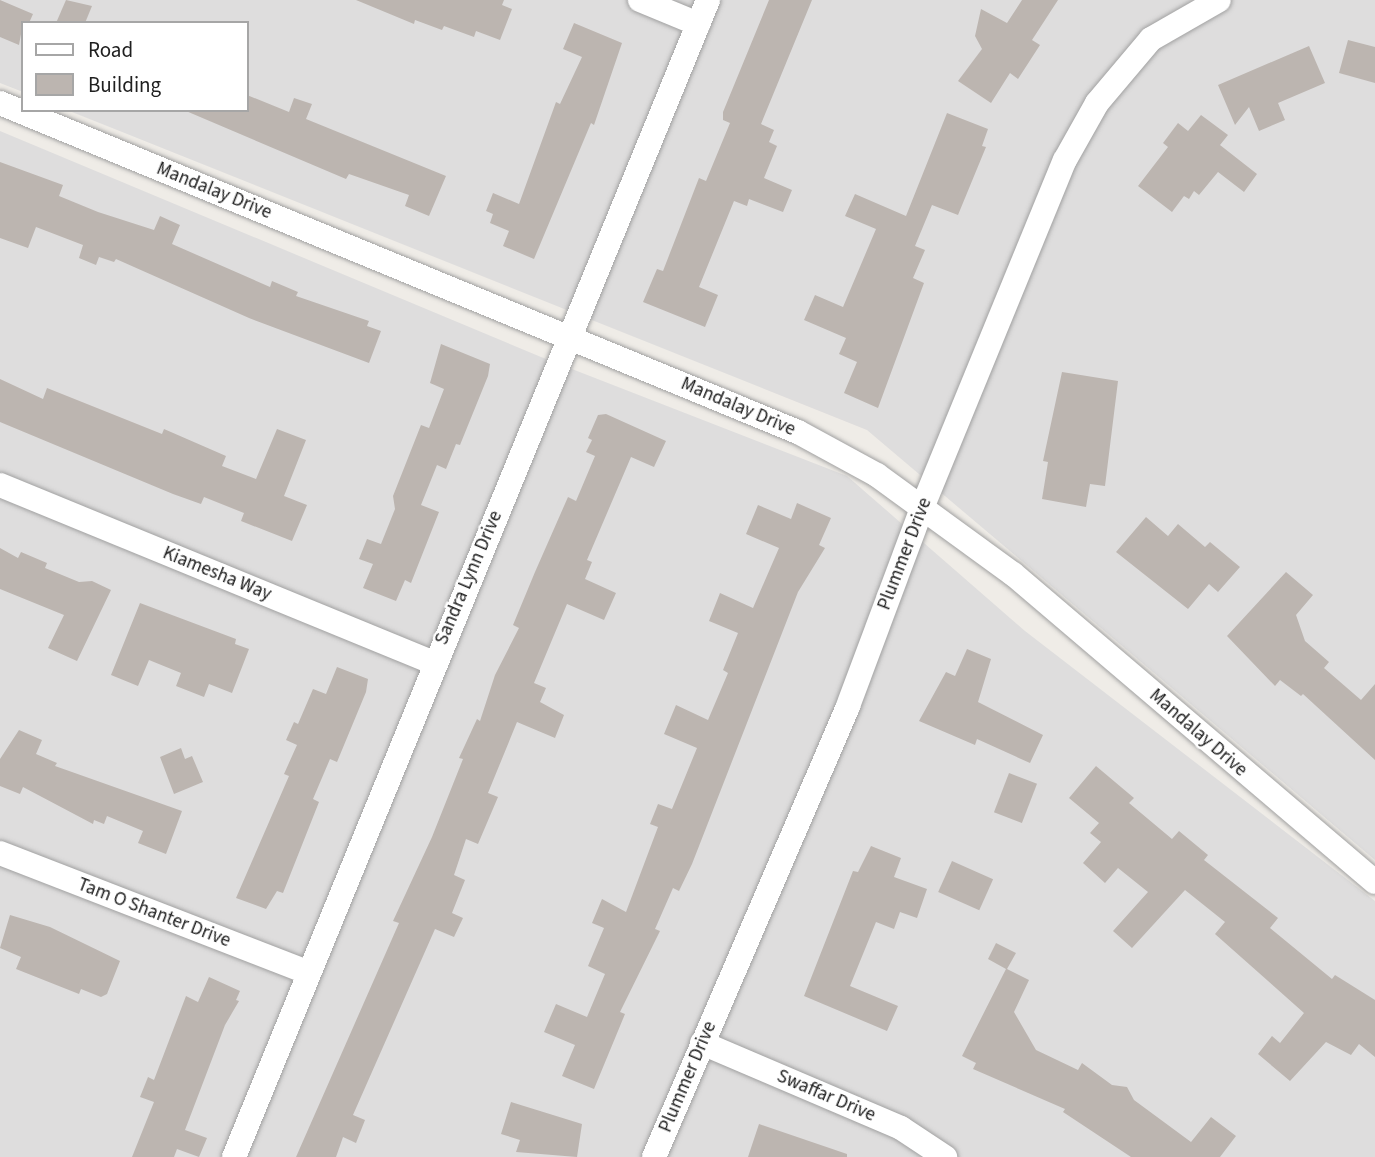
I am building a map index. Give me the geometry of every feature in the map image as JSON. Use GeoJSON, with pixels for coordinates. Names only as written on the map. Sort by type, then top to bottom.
{"type":"FeatureCollection","features":[{"type":"Feature","properties":{"kind":"street"},"geometry":{"type":"LineString","coordinates":[[640,0],[698,24]]}},
{"type":"Feature","properties":{"kind":"street","name":"Sandra Lynn Drive"},"geometry":{"type":"LineString","coordinates":[[234,1157],[434,663],[708,0]]}},
{"type":"Feature","properties":{"kind":"street","name":"Plummer Drive"},"geometry":{"type":"LineString","coordinates":[[654,1157],[848,706],[922,508],[1065,160],[1097,103],[1151,39],[1219,0]]}},
{"type":"Feature","properties":{"kind":"street","name":"Mandalay Drive"},"geometry":{"type":"LineString","coordinates":[[0,103],[21,112]]}},
{"type":"Feature","properties":{"kind":"street","name":"Mandalay Drive"},"geometry":{"type":"LineString","coordinates":[[22,112],[798,432],[877,475],[1013,574],[1375,882]]}},
{"type":"Feature","properties":{"kind":"street","name":"Kiamesha Way"},"geometry":{"type":"LineString","coordinates":[[0,485],[434,663]]}},
{"type":"Feature","properties":{"kind":"street","name":"Tam O Shanter Drive"},"geometry":{"type":"LineString","coordinates":[[0,853],[309,973]]}},
{"type":"Feature","properties":{"kind":"street","name":"Swaffar Drive"},"geometry":{"type":"LineString","coordinates":[[702,1043],[901,1128],[946,1157]]}},
{"type":"Feature","properties":{"kind":"shaded area"},"geometry":{"type":"Polygon","coordinates":[[[0,0],[1375,0],[1375,860],[867,430],[72,112],[248,112],[248,21],[21,21],[21,91],[0,83],[0,0]]]}},
{"type":"Feature","properties":{"kind":"shaded area"},"geometry":{"type":"Polygon","coordinates":[[[0,131],[541,357],[847,476],[1025,631],[1375,901],[1375,1157],[0,1157],[0,131]]]}},
{"type":"Feature","properties":{"kind":"building"},"geometry":{"type":"Polygon","coordinates":[[[0,0],[33,14],[30,21],[21,21],[19,45],[0,37],[0,0]]]}},
{"type":"Feature","properties":{"kind":"building"},"geometry":{"type":"Polygon","coordinates":[[[66,0],[92,6],[86,21],[57,21],[66,0]]]}},
{"type":"Feature","properties":{"kind":"building"},"geometry":{"type":"Polygon","coordinates":[[[356,0],[504,0],[502,5],[512,9],[500,40],[476,31],[474,37],[444,26],[442,30],[415,20],[414,24],[356,0]]]}},
{"type":"Feature","properties":{"kind":"building"},"geometry":{"type":"Polygon","coordinates":[[[769,0],[812,0],[761,124],[774,130],[769,142],[777,146],[764,178],[792,190],[783,212],[749,199],[747,206],[734,201],[699,287],[718,295],[705,327],[643,302],[657,269],[663,271],[699,178],[706,181],[730,123],[723,120],[723,112],[769,0]]]}},
{"type":"Feature","properties":{"kind":"building"},"geometry":{"type":"Polygon","coordinates":[[[1022,0],[1058,0],[1032,40],[1040,45],[1018,79],[1010,73],[991,103],[958,81],[982,49],[975,36],[981,9],[1007,23],[1022,0]]]}},
{"type":"Feature","properties":{"kind":"building"},"geometry":{"type":"Polygon","coordinates":[[[574,23],[622,43],[594,125],[591,123],[534,259],[503,246],[509,231],[490,223],[493,214],[486,211],[493,193],[519,204],[556,102],[560,104],[582,57],[563,49],[574,23]]]}},
{"type":"Feature","properties":{"kind":"building"},"geometry":{"type":"Polygon","coordinates":[[[1348,40],[1375,47],[1375,83],[1339,73],[1348,40]]]}},
{"type":"Feature","properties":{"kind":"building"},"geometry":{"type":"Polygon","coordinates":[[[1309,46],[1325,83],[1278,103],[1285,120],[1259,131],[1249,107],[1235,125],[1218,85],[1309,46]]]}},
{"type":"Feature","properties":{"kind":"building"},"geometry":{"type":"Polygon","coordinates":[[[248,95],[289,112],[294,98],[312,104],[306,119],[446,176],[429,216],[405,206],[409,195],[349,174],[346,179],[188,112],[248,112],[248,95]]]}},
{"type":"Feature","properties":{"kind":"building"},"geometry":{"type":"Polygon","coordinates":[[[947,113],[988,129],[982,146],[986,147],[958,215],[932,205],[915,246],[925,250],[913,278],[924,283],[878,408],[844,393],[857,362],[839,354],[846,338],[804,320],[815,295],[843,307],[876,229],[845,216],[855,194],[906,216],[947,113]]]}},
{"type":"Feature","properties":{"kind":"building"},"geometry":{"type":"Polygon","coordinates":[[[1201,115],[1228,135],[1220,145],[1257,174],[1244,192],[1218,172],[1199,195],[1194,191],[1189,199],[1184,196],[1172,212],[1138,186],[1168,147],[1163,143],[1178,123],[1188,131],[1201,115]]]}},
{"type":"Feature","properties":{"kind":"building"},"geometry":{"type":"Polygon","coordinates":[[[0,162],[63,185],[59,196],[98,212],[154,230],[160,216],[180,225],[172,244],[270,287],[272,281],[298,292],[296,296],[369,321],[367,326],[381,331],[369,363],[249,318],[116,259],[114,262],[99,257],[96,265],[79,258],[83,245],[36,227],[28,248],[0,238],[0,162]]]}},
{"type":"Feature","properties":{"kind":"building"},"geometry":{"type":"Polygon","coordinates":[[[441,344],[490,364],[488,376],[460,445],[456,444],[446,469],[437,465],[421,505],[439,512],[411,583],[405,580],[396,601],[363,588],[373,564],[359,559],[367,539],[381,544],[395,509],[393,496],[421,425],[429,428],[444,389],[430,383],[441,344]]]}},
{"type":"Feature","properties":{"kind":"building"},"geometry":{"type":"Polygon","coordinates":[[[1062,372],[1118,381],[1105,486],[1090,484],[1086,507],[1042,499],[1048,462],[1043,461],[1062,372]]]}},
{"type":"Feature","properties":{"kind":"building"},"geometry":{"type":"Polygon","coordinates":[[[0,379],[43,399],[47,388],[162,434],[164,429],[226,456],[222,466],[256,479],[277,429],[306,440],[284,496],[307,505],[292,541],[241,521],[244,513],[204,497],[201,504],[173,494],[0,422],[0,379]]]}},
{"type":"Feature","properties":{"kind":"building"},"geometry":{"type":"Polygon","coordinates":[[[606,414],[666,441],[654,467],[631,457],[587,560],[592,562],[585,579],[616,593],[604,620],[567,604],[534,683],[546,688],[540,702],[564,715],[555,738],[517,722],[488,793],[498,797],[478,844],[466,839],[454,875],[465,880],[452,913],[463,918],[454,937],[435,929],[353,1115],[365,1120],[356,1143],[343,1137],[336,1157],[296,1157],[399,923],[393,921],[432,837],[463,759],[459,758],[477,719],[480,721],[495,675],[519,628],[513,625],[535,572],[568,497],[576,501],[595,456],[586,452],[592,440],[588,438],[598,415],[606,414]]]}},
{"type":"Feature","properties":{"kind":"building"},"geometry":{"type":"Polygon","coordinates":[[[797,503],[831,518],[819,545],[825,548],[798,592],[692,864],[679,891],[673,888],[655,929],[660,931],[620,1012],[625,1014],[594,1089],[562,1076],[575,1045],[544,1032],[556,1004],[587,1017],[605,974],[588,966],[604,928],[592,923],[602,899],[626,912],[658,827],[650,824],[658,804],[672,809],[697,748],[664,734],[676,705],[708,720],[728,673],[723,670],[738,633],[709,621],[720,593],[753,608],[779,548],[746,534],[758,505],[791,519],[797,503]]]}},
{"type":"Feature","properties":{"kind":"building"},"geometry":{"type":"Polygon","coordinates":[[[1146,517],[1168,536],[1178,524],[1205,547],[1210,542],[1240,567],[1218,592],[1209,584],[1188,609],[1116,552],[1146,517]]]}},
{"type":"Feature","properties":{"kind":"building"},"geometry":{"type":"Polygon","coordinates":[[[0,548],[18,558],[21,552],[47,563],[45,568],[79,582],[92,581],[111,590],[77,661],[48,648],[64,615],[0,589],[0,548]]]}},
{"type":"Feature","properties":{"kind":"building"},"geometry":{"type":"Polygon","coordinates":[[[1286,572],[1313,595],[1296,615],[1305,641],[1329,662],[1324,668],[1361,700],[1375,684],[1375,760],[1303,694],[1301,696],[1280,680],[1275,686],[1227,636],[1286,572]]]}},
{"type":"Feature","properties":{"kind":"building"},"geometry":{"type":"Polygon","coordinates":[[[140,603],[236,639],[235,644],[249,649],[232,693],[209,684],[204,697],[176,686],[181,673],[149,660],[138,686],[111,675],[140,603]]]}},
{"type":"Feature","properties":{"kind":"building"},"geometry":{"type":"Polygon","coordinates":[[[967,649],[991,659],[978,702],[1043,735],[1030,763],[977,739],[975,745],[919,721],[946,672],[955,676],[967,649]]]}},
{"type":"Feature","properties":{"kind":"building"},"geometry":{"type":"Polygon","coordinates":[[[337,667],[368,679],[366,692],[337,762],[330,759],[313,799],[319,802],[283,893],[277,891],[266,909],[236,898],[289,776],[284,774],[297,745],[286,740],[294,722],[298,724],[313,689],[326,694],[337,667]]]}},
{"type":"Feature","properties":{"kind":"building"},"geometry":{"type":"Polygon","coordinates":[[[19,730],[42,740],[36,754],[57,763],[55,766],[182,811],[166,854],[138,843],[143,831],[107,816],[104,824],[94,820],[93,824],[23,787],[20,794],[0,786],[0,759],[19,730]]]}},
{"type":"Feature","properties":{"kind":"building"},"geometry":{"type":"Polygon","coordinates":[[[181,748],[185,759],[192,756],[203,782],[174,794],[160,757],[181,748]]]}},
{"type":"Feature","properties":{"kind":"building"},"geometry":{"type":"Polygon","coordinates":[[[1096,766],[1134,798],[1129,803],[1172,839],[1179,831],[1208,855],[1204,860],[1278,918],[1270,928],[1332,979],[1335,975],[1375,1000],[1375,1057],[1359,1044],[1351,1055],[1326,1042],[1290,1081],[1258,1054],[1272,1036],[1280,1043],[1304,1013],[1215,934],[1225,922],[1185,890],[1132,948],[1113,931],[1148,892],[1118,868],[1105,883],[1083,863],[1101,842],[1090,833],[1099,823],[1069,798],[1096,766]]]}},
{"type":"Feature","properties":{"kind":"building"},"geometry":{"type":"Polygon","coordinates":[[[1009,773],[1037,784],[1022,823],[994,812],[1009,773]]]}},
{"type":"Feature","properties":{"kind":"building"},"geometry":{"type":"Polygon","coordinates":[[[871,846],[901,858],[894,877],[927,889],[917,918],[900,912],[894,929],[876,922],[850,986],[898,1006],[887,1031],[804,996],[853,871],[858,872],[871,846]]]}},
{"type":"Feature","properties":{"kind":"building"},"geometry":{"type":"Polygon","coordinates":[[[952,861],[993,879],[979,910],[938,892],[952,861]]]}},
{"type":"Feature","properties":{"kind":"building"},"geometry":{"type":"Polygon","coordinates":[[[10,915],[50,927],[120,961],[107,994],[101,997],[81,989],[79,994],[16,969],[21,957],[0,948],[10,915]]]}},
{"type":"Feature","properties":{"kind":"building"},"geometry":{"type":"Polygon","coordinates":[[[996,943],[1016,953],[1007,969],[1029,980],[1014,1012],[1036,1050],[1078,1070],[1082,1063],[1112,1085],[1127,1087],[1134,1100],[1191,1142],[1211,1117],[1236,1136],[1220,1157],[1131,1157],[1063,1112],[1065,1109],[973,1069],[976,1063],[962,1056],[1006,969],[988,959],[996,943]]]}},
{"type":"Feature","properties":{"kind":"building"},"geometry":{"type":"Polygon","coordinates":[[[209,977],[240,991],[236,1000],[239,1001],[225,1025],[185,1130],[207,1138],[199,1157],[177,1149],[174,1157],[132,1157],[154,1102],[140,1097],[148,1077],[154,1080],[186,996],[198,1002],[209,977]]]}},
{"type":"Feature","properties":{"kind":"building"},"geometry":{"type":"Polygon","coordinates":[[[511,1102],[582,1124],[577,1157],[516,1152],[520,1140],[501,1134],[511,1102]]]}},
{"type":"Feature","properties":{"kind":"building"},"geometry":{"type":"Polygon","coordinates":[[[759,1124],[847,1154],[847,1157],[748,1157],[759,1124]]]}}]}
